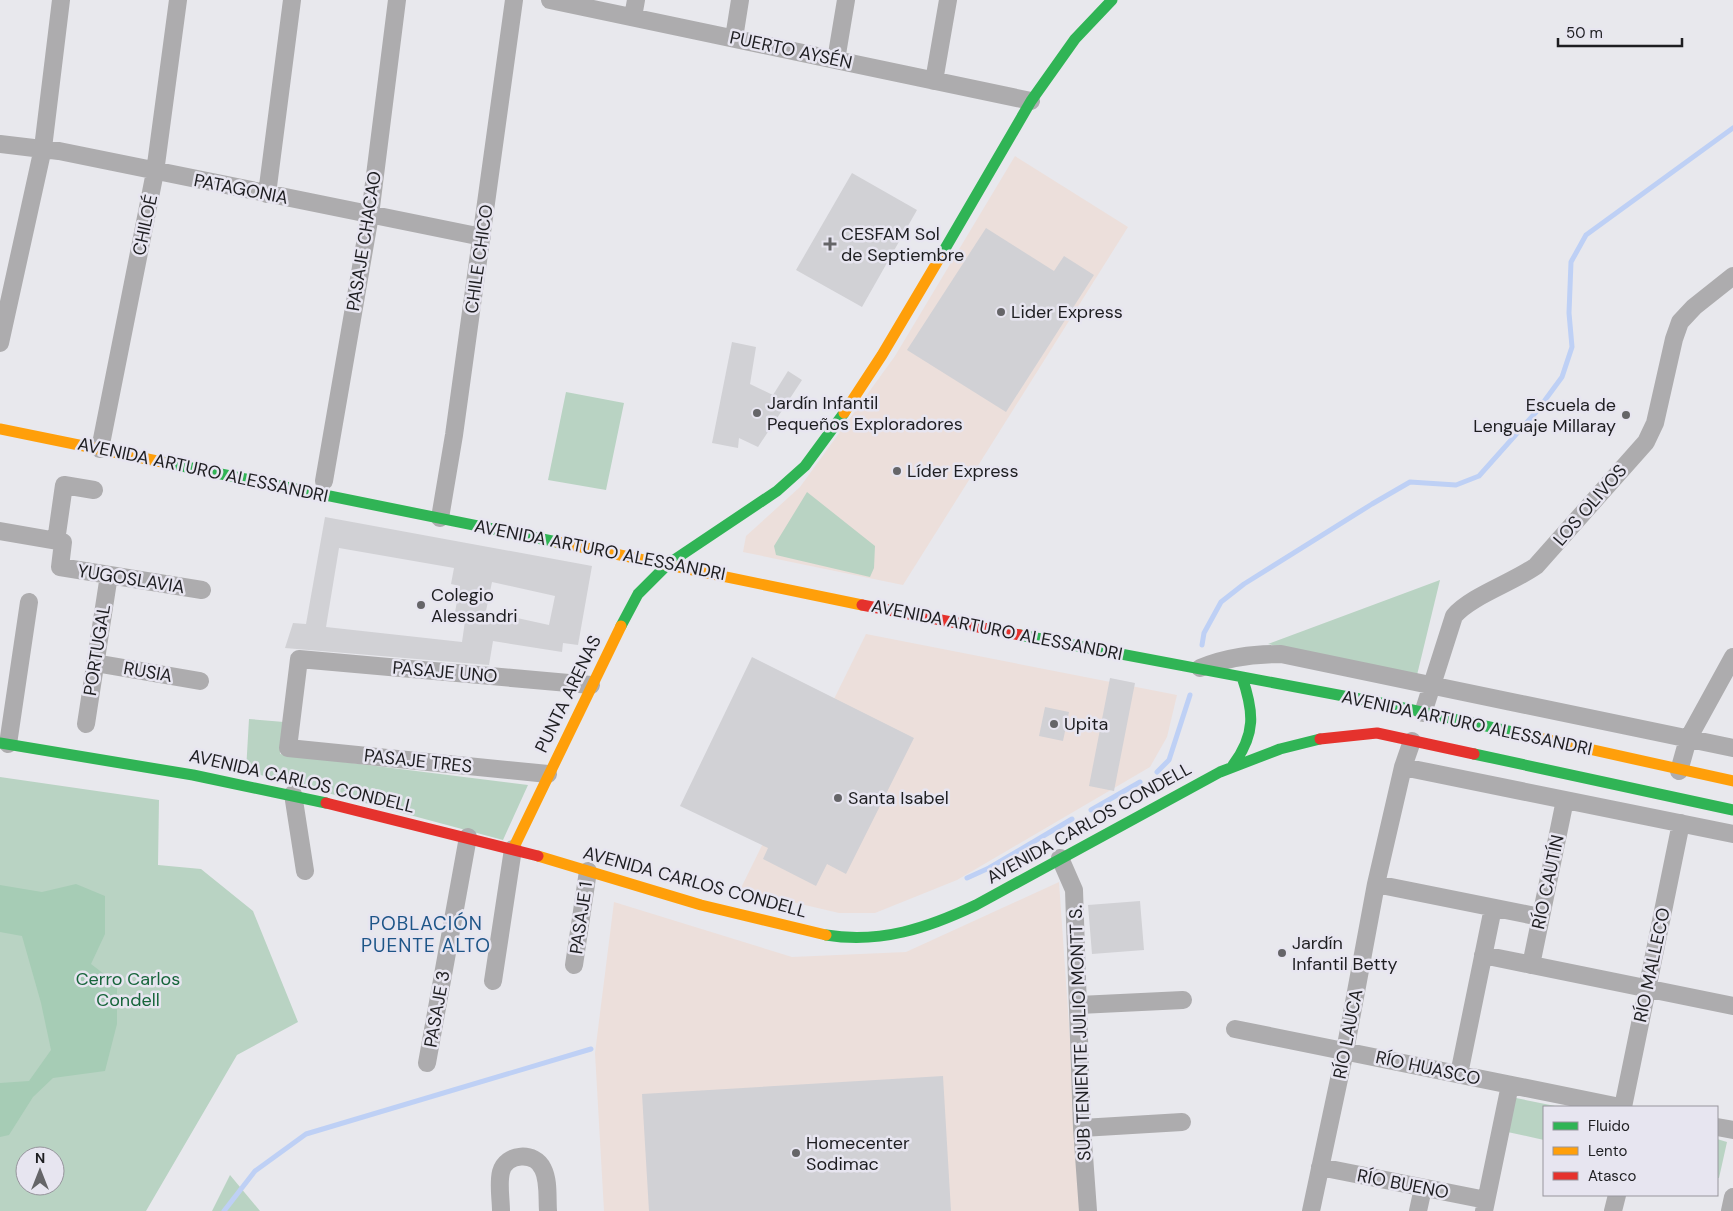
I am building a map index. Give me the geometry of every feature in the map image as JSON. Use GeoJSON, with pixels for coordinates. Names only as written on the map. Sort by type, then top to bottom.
{"type":"FeatureCollection","features":[{"type":"Feature","properties":{"kind":"main road","name":"PUNTA ARENAS"},"geometry":{"type":"LineString","coordinates":[[513,849],[630,607],[648,583],[668,564],[777,491],[805,466],[823,444],[882,355],[1031,101],[1074,39],[1112,0]]}},
{"type":"Feature","properties":{"kind":"main road","name":"AVENIDA ARTURO ALESSANDRI"},"geometry":{"type":"LineString","coordinates":[[0,429],[879,608],[1200,668],[1423,713],[1679,771],[1733,781]]}},
{"type":"Feature","properties":{"kind":"main road"},"geometry":{"type":"LineString","coordinates":[[1233,765],[1246,746],[1252,722],[1250,698],[1242,677]]}},
{"type":"Feature","properties":{"kind":"main road"},"geometry":{"type":"LineString","coordinates":[[1377,733],[1423,713]]}},
{"type":"Feature","properties":{"kind":"main road","name":"AVENIDA ARTURO ALESSANDRI"},"geometry":{"type":"LineString","coordinates":[[1377,733],[1733,810]]}},
{"type":"Feature","properties":{"kind":"main road","name":"AVENIDA CARLOS CONDELL"},"geometry":{"type":"LineString","coordinates":[[4,743],[158,767],[293,794],[513,849],[710,908],[812,933],[852,938],[876,938],[910,932],[946,919],[995,895],[1233,765],[1262,753],[1306,740],[1345,734],[1377,733]]}},
{"type":"Feature","properties":{"kind":"street"},"geometry":{"type":"LineString","coordinates":[[0,343],[43,148],[61,0]]}},
{"type":"Feature","properties":{"kind":"street","name":"CHILOÉ"},"geometry":{"type":"LineString","coordinates":[[100,449],[156,172],[178,0]]}},
{"type":"Feature","properties":{"kind":"street"},"geometry":{"type":"LineString","coordinates":[[267,194],[292,0]]}},
{"type":"Feature","properties":{"kind":"street","name":"PASAJE CHACAO"},"geometry":{"type":"LineString","coordinates":[[324,481],[370,215],[397,0]]}},
{"type":"Feature","properties":{"kind":"street","name":"CHILE CHICO"},"geometry":{"type":"LineString","coordinates":[[440,518],[454,436],[514,0]]}},
{"type":"Feature","properties":{"kind":"street","name":"PUERTO AYSÉN"},"geometry":{"type":"LineString","coordinates":[[550,0],[634,9],[734,38],[1031,101]]}},
{"type":"Feature","properties":{"kind":"street"},"geometry":{"type":"LineString","coordinates":[[734,38],[740,0]]}},
{"type":"Feature","properties":{"kind":"street"},"geometry":{"type":"LineString","coordinates":[[836,60],[846,0]]}},
{"type":"Feature","properties":{"kind":"street"},"geometry":{"type":"LineString","coordinates":[[934,81],[948,0]]}},
{"type":"Feature","properties":{"kind":"street","name":"PATAGONIA"},"geometry":{"type":"LineString","coordinates":[[0,144],[43,148],[482,237]]}},
{"type":"Feature","properties":{"kind":"street","name":"LOS OLIVOS"},"geometry":{"type":"LineString","coordinates":[[1423,713],[1454,616],[1461,608],[1519,578],[1536,566],[1646,442],[1655,423],[1674,339],[1680,322],[1694,307],[1733,276]]}},
{"type":"Feature","properties":{"kind":"street"},"geometry":{"type":"LineString","coordinates":[[0,531],[56,541],[64,485],[94,490]]}},
{"type":"Feature","properties":{"kind":"street","name":"YUGOSLAVIA"},"geometry":{"type":"LineString","coordinates":[[56,541],[63,542],[60,567],[202,590]]}},
{"type":"Feature","properties":{"kind":"street","name":"PORTUGAL"},"geometry":{"type":"LineString","coordinates":[[86,724],[109,575]]}},
{"type":"Feature","properties":{"kind":"street"},"geometry":{"type":"LineString","coordinates":[[4,743],[29,602]]}},
{"type":"Feature","properties":{"kind":"street","name":"AVENIDA ARTURO ALESSANDRI"},"geometry":{"type":"LineString","coordinates":[[1200,668],[1230,657],[1281,654],[1432,687],[1733,748]]}},
{"type":"Feature","properties":{"kind":"street"},"geometry":{"type":"LineString","coordinates":[[1679,771],[1688,739],[1733,657]]}},
{"type":"Feature","properties":{"kind":"street","name":"PASAJE UNO"},"geometry":{"type":"LineString","coordinates":[[288,748],[299,659],[592,685]]}},
{"type":"Feature","properties":{"kind":"street","name":"RUSIA"},"geometry":{"type":"LineString","coordinates":[[95,663],[200,681]]}},
{"type":"Feature","properties":{"kind":"street","name":"RÍO LAUCA"},"geometry":{"type":"LineString","coordinates":[[1311,1211],[1345,1051],[1376,884],[1403,767],[1412,741]]}},
{"type":"Feature","properties":{"kind":"street","name":"PASAJE TRES"},"geometry":{"type":"LineString","coordinates":[[288,748],[548,774]]}},
{"type":"Feature","properties":{"kind":"street"},"geometry":{"type":"LineString","coordinates":[[1403,767],[1733,834]]}},
{"type":"Feature","properties":{"kind":"street"},"geometry":{"type":"LineString","coordinates":[[293,794],[305,871]]}},
{"type":"Feature","properties":{"kind":"street","name":"RÍO CAUTÍN"},"geometry":{"type":"LineString","coordinates":[[1531,965],[1565,800]]}},
{"type":"Feature","properties":{"kind":"street","name":"RÍO MALLECO"},"geometry":{"type":"LineString","coordinates":[[1635,1106],[1653,990],[1687,824]]}},
{"type":"Feature","properties":{"kind":"street","name":"PASAJE 3"},"geometry":{"type":"LineString","coordinates":[[427,1062],[468,837]]}},
{"type":"Feature","properties":{"kind":"street"},"geometry":{"type":"LineString","coordinates":[[493,981],[513,849]]}},
{"type":"Feature","properties":{"kind":"street","name":"SUB TENIENTE JULIO MONTT S."},"geometry":{"type":"LineString","coordinates":[[1060,858],[1074,890],[1082,1128],[1088,1211]]}},
{"type":"Feature","properties":{"kind":"street","name":"PASAJE 1"},"geometry":{"type":"LineString","coordinates":[[574,965],[588,871]]}},
{"type":"Feature","properties":{"kind":"street"},"geometry":{"type":"LineString","coordinates":[[1376,884],[1540,917]]}},
{"type":"Feature","properties":{"kind":"street"},"geometry":{"type":"LineString","coordinates":[[1459,1074],[1493,908]]}},
{"type":"Feature","properties":{"kind":"street"},"geometry":{"type":"LineString","coordinates":[[1483,955],[1733,1006]]}},
{"type":"Feature","properties":{"kind":"street","name":"RÍO MALLECO"},"geometry":{"type":"LineString","coordinates":[[1622,1106],[1653,990]]}},
{"type":"Feature","properties":{"kind":"street"},"geometry":{"type":"LineString","coordinates":[[1079,1005],[1183,1000]]}},
{"type":"Feature","properties":{"kind":"street","name":"RÍO HUASCO"},"geometry":{"type":"LineString","coordinates":[[1235,1029],[1617,1106]]}},
{"type":"Feature","properties":{"kind":"street"},"geometry":{"type":"LineString","coordinates":[[1485,1206],[1510,1085]]}},
{"type":"Feature","properties":{"kind":"street"},"geometry":{"type":"LineString","coordinates":[[1082,1128],[1182,1122]]}},
{"type":"Feature","properties":{"kind":"street"},"geometry":{"type":"LineString","coordinates":[[1718,1127],[1733,1130]]}},
{"type":"Feature","properties":{"kind":"street"},"geometry":{"type":"LineString","coordinates":[[501,1211],[501,1173],[508,1162],[526,1156],[537,1161],[544,1170],[548,1211]]}},
{"type":"Feature","properties":{"kind":"street","name":"RÍO BUENO"},"geometry":{"type":"LineString","coordinates":[[1320,1167],[1423,1188],[1485,1206]]}},
{"type":"Feature","properties":{"kind":"street"},"geometry":{"type":"LineString","coordinates":[[1418,1211],[1423,1188]]}},
{"type":"Feature","properties":{"kind":"street"},"geometry":{"type":"LineString","coordinates":[[1602,1211],[1605,1196]]}},
{"type":"Feature","properties":{"kind":"street"},"geometry":{"type":"LineString","coordinates":[[1614,1211],[1617,1196]]}},
{"type":"Feature","properties":{"kind":"street"},"geometry":{"type":"LineString","coordinates":[[1730,1211],[1733,1197]]}},
{"type":"Feature","properties":{"kind":"shaded area"},"geometry":{"type":"Polygon","coordinates":[[[1015,156],[1128,227],[903,585],[743,552],[746,536],[800,487],[895,356],[1015,156]]]}},
{"type":"Feature","properties":{"kind":"shaded area"},"geometry":{"type":"Polygon","coordinates":[[[866,634],[1177,695],[1167,737],[1150,767],[957,880],[875,913],[839,913],[740,890],[866,634]]]}},
{"type":"Feature","properties":{"kind":"shaded area"},"geometry":{"type":"Polygon","coordinates":[[[1059,882],[1082,1211],[604,1211],[595,1053],[614,902],[792,957],[906,952],[1059,882]]]}},
{"type":"Feature","properties":{"kind":"green space"},"geometry":{"type":"Polygon","coordinates":[[[566,392],[624,403],[606,490],[548,480],[566,392]]]}},
{"type":"Feature","properties":{"kind":"green space"},"geometry":{"type":"Polygon","coordinates":[[[807,492],[875,546],[874,568],[870,577],[776,555],[774,546],[807,492]]]}},
{"type":"Feature","properties":{"kind":"green space"},"geometry":{"type":"Polygon","coordinates":[[[1440,580],[1417,675],[1268,644],[1440,580]]]}},
{"type":"Feature","properties":{"kind":"green space"},"geometry":{"type":"Polygon","coordinates":[[[249,719],[284,722],[280,754],[528,785],[503,840],[246,771],[249,719]]]}},
{"type":"Feature","properties":{"kind":"green space","name":"Cerro Carlos Condell"},"geometry":{"type":"Polygon","coordinates":[[[0,777],[159,800],[158,865],[201,869],[253,911],[298,1022],[237,1055],[146,1211],[0,1211],[0,777]]]}},
{"type":"Feature","properties":{"kind":"green space"},"geometry":{"type":"Polygon","coordinates":[[[76,884],[105,896],[105,934],[91,964],[117,984],[117,1024],[105,1071],[53,1078],[33,1097],[9,1135],[0,1137],[0,1083],[29,1081],[51,1050],[41,1003],[22,936],[0,932],[0,885],[42,892],[76,884]]]}},
{"type":"Feature","properties":{"kind":"green space"},"geometry":{"type":"Polygon","coordinates":[[[1511,1097],[1555,1106],[1543,1106],[1543,1140],[1503,1131],[1511,1097]]]}},
{"type":"Feature","properties":{"kind":"green space"},"geometry":{"type":"Polygon","coordinates":[[[1718,1139],[1727,1142],[1718,1178],[1718,1139]]]}},
{"type":"Feature","properties":{"kind":"green space"},"geometry":{"type":"Polygon","coordinates":[[[230,1175],[260,1211],[212,1211],[230,1175]]]}},
{"type":"Feature","properties":{"kind":"building"},"geometry":{"type":"Polygon","coordinates":[[[852,173],[917,210],[862,307],[796,270],[852,173]]]}},
{"type":"Feature","properties":{"kind":"building","name":"Lider Express"},"geometry":{"type":"Polygon","coordinates":[[[986,228],[1054,271],[1064,256],[1094,275],[1006,412],[907,350],[986,228]]]}},
{"type":"Feature","properties":{"kind":"building"},"geometry":{"type":"Polygon","coordinates":[[[732,342],[756,347],[750,384],[773,395],[788,371],[802,380],[758,447],[739,438],[738,448],[712,443],[732,342]]]}},
{"type":"Feature","properties":{"kind":"building"},"geometry":{"type":"Polygon","coordinates":[[[325,517],[592,566],[578,645],[563,643],[562,652],[493,641],[489,665],[285,648],[293,623],[306,624],[325,517]],[[339,548],[326,627],[462,642],[466,614],[455,612],[460,586],[451,584],[454,568],[339,548]],[[492,582],[486,611],[549,625],[555,596],[492,582]]]}},
{"type":"Feature","properties":{"kind":"building"},"geometry":{"type":"Polygon","coordinates":[[[752,657],[914,738],[846,874],[827,864],[816,886],[763,859],[768,848],[680,806],[752,657]]]}},
{"type":"Feature","properties":{"kind":"building"},"geometry":{"type":"Polygon","coordinates":[[[1110,678],[1135,683],[1114,791],[1089,786],[1110,678]]]}},
{"type":"Feature","properties":{"kind":"building","name":"Upita"},"geometry":{"type":"Polygon","coordinates":[[[1045,707],[1069,712],[1063,741],[1039,736],[1045,707]]]}},
{"type":"Feature","properties":{"kind":"building"},"geometry":{"type":"Polygon","coordinates":[[[1140,901],[1144,950],[1092,954],[1088,905],[1140,901]]]}},
{"type":"Feature","properties":{"kind":"building","name":"Homecenter Sodimac"},"geometry":{"type":"Polygon","coordinates":[[[943,1076],[951,1211],[649,1211],[642,1094],[943,1076]]]}},
{"type":"Feature","properties":{"kind":"waterway"},"geometry":{"type":"LineString","coordinates":[[1202,645],[1204,633],[1221,602],[1244,584],[1372,504],[1410,482],[1456,485],[1479,476],[1537,411],[1562,377],[1572,347],[1569,313],[1571,262],[1586,235],[1733,128]]}},
{"type":"Feature","properties":{"kind":"waterway"},"geometry":{"type":"LineString","coordinates":[[1157,772],[1169,760],[1190,695]]}},
{"type":"Feature","properties":{"kind":"waterway"},"geometry":{"type":"LineString","coordinates":[[1091,810],[1140,782]]}},
{"type":"Feature","properties":{"kind":"waterway"},"geometry":{"type":"LineString","coordinates":[[967,878],[989,868],[1072,819]]}},
{"type":"Feature","properties":{"kind":"waterway"},"geometry":{"type":"LineString","coordinates":[[224,1211],[255,1171],[306,1134],[591,1049]]}},
{"type":"Feature","properties":{"kind":"traffic: fast"},"geometry":{"type":"LineString","coordinates":[[939,259],[1031,101],[1075,39],[1112,0]]}},
{"type":"Feature","properties":{"kind":"traffic: fast"},"geometry":{"type":"LineString","coordinates":[[621,626],[638,594],[668,564],[777,491],[805,466],[844,413]]}},
{"type":"Feature","properties":{"kind":"traffic: fast"},"geometry":{"type":"LineString","coordinates":[[162,462],[557,542]]}},
{"type":"Feature","properties":{"kind":"traffic: fast"},"geometry":{"type":"LineString","coordinates":[[1020,635],[1386,704],[1526,735]]}},
{"type":"Feature","properties":{"kind":"traffic: fast"},"geometry":{"type":"LineString","coordinates":[[1233,765],[1246,743],[1251,723],[1249,701],[1242,677]]}},
{"type":"Feature","properties":{"kind":"traffic: fast"},"geometry":{"type":"LineString","coordinates":[[826,935],[846,937],[885,936],[940,921],[976,905],[1220,772],[1280,749],[1320,739]]}},
{"type":"Feature","properties":{"kind":"traffic: fast"},"geometry":{"type":"LineString","coordinates":[[0,743],[193,775],[326,803]]}},
{"type":"Feature","properties":{"kind":"traffic: fast"},"geometry":{"type":"LineString","coordinates":[[1474,754],[1733,810]]}},
{"type":"Feature","properties":{"kind":"traffic: slow"},"geometry":{"type":"LineString","coordinates":[[844,413],[882,355],[939,259]]}},
{"type":"Feature","properties":{"kind":"traffic: slow"},"geometry":{"type":"LineString","coordinates":[[0,429],[162,462]]}},
{"type":"Feature","properties":{"kind":"traffic: slow"},"geometry":{"type":"LineString","coordinates":[[557,542],[862,605]]}},
{"type":"Feature","properties":{"kind":"traffic: slow"},"geometry":{"type":"LineString","coordinates":[[513,849],[621,626]]}},
{"type":"Feature","properties":{"kind":"traffic: slow"},"geometry":{"type":"LineString","coordinates":[[1526,735],[1733,781]]}},
{"type":"Feature","properties":{"kind":"traffic: slow"},"geometry":{"type":"LineString","coordinates":[[538,856],[701,905],[826,935]]}},
{"type":"Feature","properties":{"kind":"traffic: jam"},"geometry":{"type":"LineString","coordinates":[[862,605],[1020,635]]}},
{"type":"Feature","properties":{"kind":"traffic: jam"},"geometry":{"type":"LineString","coordinates":[[1320,739],[1377,733],[1474,754]]}},
{"type":"Feature","properties":{"kind":"traffic: jam"},"geometry":{"type":"LineString","coordinates":[[326,803],[538,856]]}},
{"type":"Feature","properties":{"kind":"place","name":"CESFAM Sol de Septiembre"},"geometry":{"type":"Point","coordinates":[830,244]}},
{"type":"Feature","properties":{"kind":"place","name":"Lider Express"},"geometry":{"type":"Point","coordinates":[1001,312]}},
{"type":"Feature","properties":{"kind":"place","name":"Jardín Infantil Pequeños Exploradores"},"geometry":{"type":"Point","coordinates":[757,413]}},
{"type":"Feature","properties":{"kind":"place","name":"Escuela de Lenguaje Millaray"},"geometry":{"type":"Point","coordinates":[1626,415]}},
{"type":"Feature","properties":{"kind":"place","name":"Líder Express"},"geometry":{"type":"Point","coordinates":[897,471]}},
{"type":"Feature","properties":{"kind":"place","name":"Colegio Alessandri"},"geometry":{"type":"Point","coordinates":[421,605]}},
{"type":"Feature","properties":{"kind":"place","name":"Upita"},"geometry":{"type":"Point","coordinates":[1054,724]}},
{"type":"Feature","properties":{"kind":"place","name":"Santa Isabel"},"geometry":{"type":"Point","coordinates":[838,798]}},
{"type":"Feature","properties":{"kind":"place","name":"Jardín Infantil Betty"},"geometry":{"type":"Point","coordinates":[1282,953]}},
{"type":"Feature","properties":{"kind":"place","name":"Homecenter Sodimac"},"geometry":{"type":"Point","coordinates":[796,1153]}},
{"type":"Feature","properties":{"kind":"district","name":"POBLACIÓN PUENTE ALTO"},"geometry":{"type":"Point","coordinates":[426,934]}}]}
